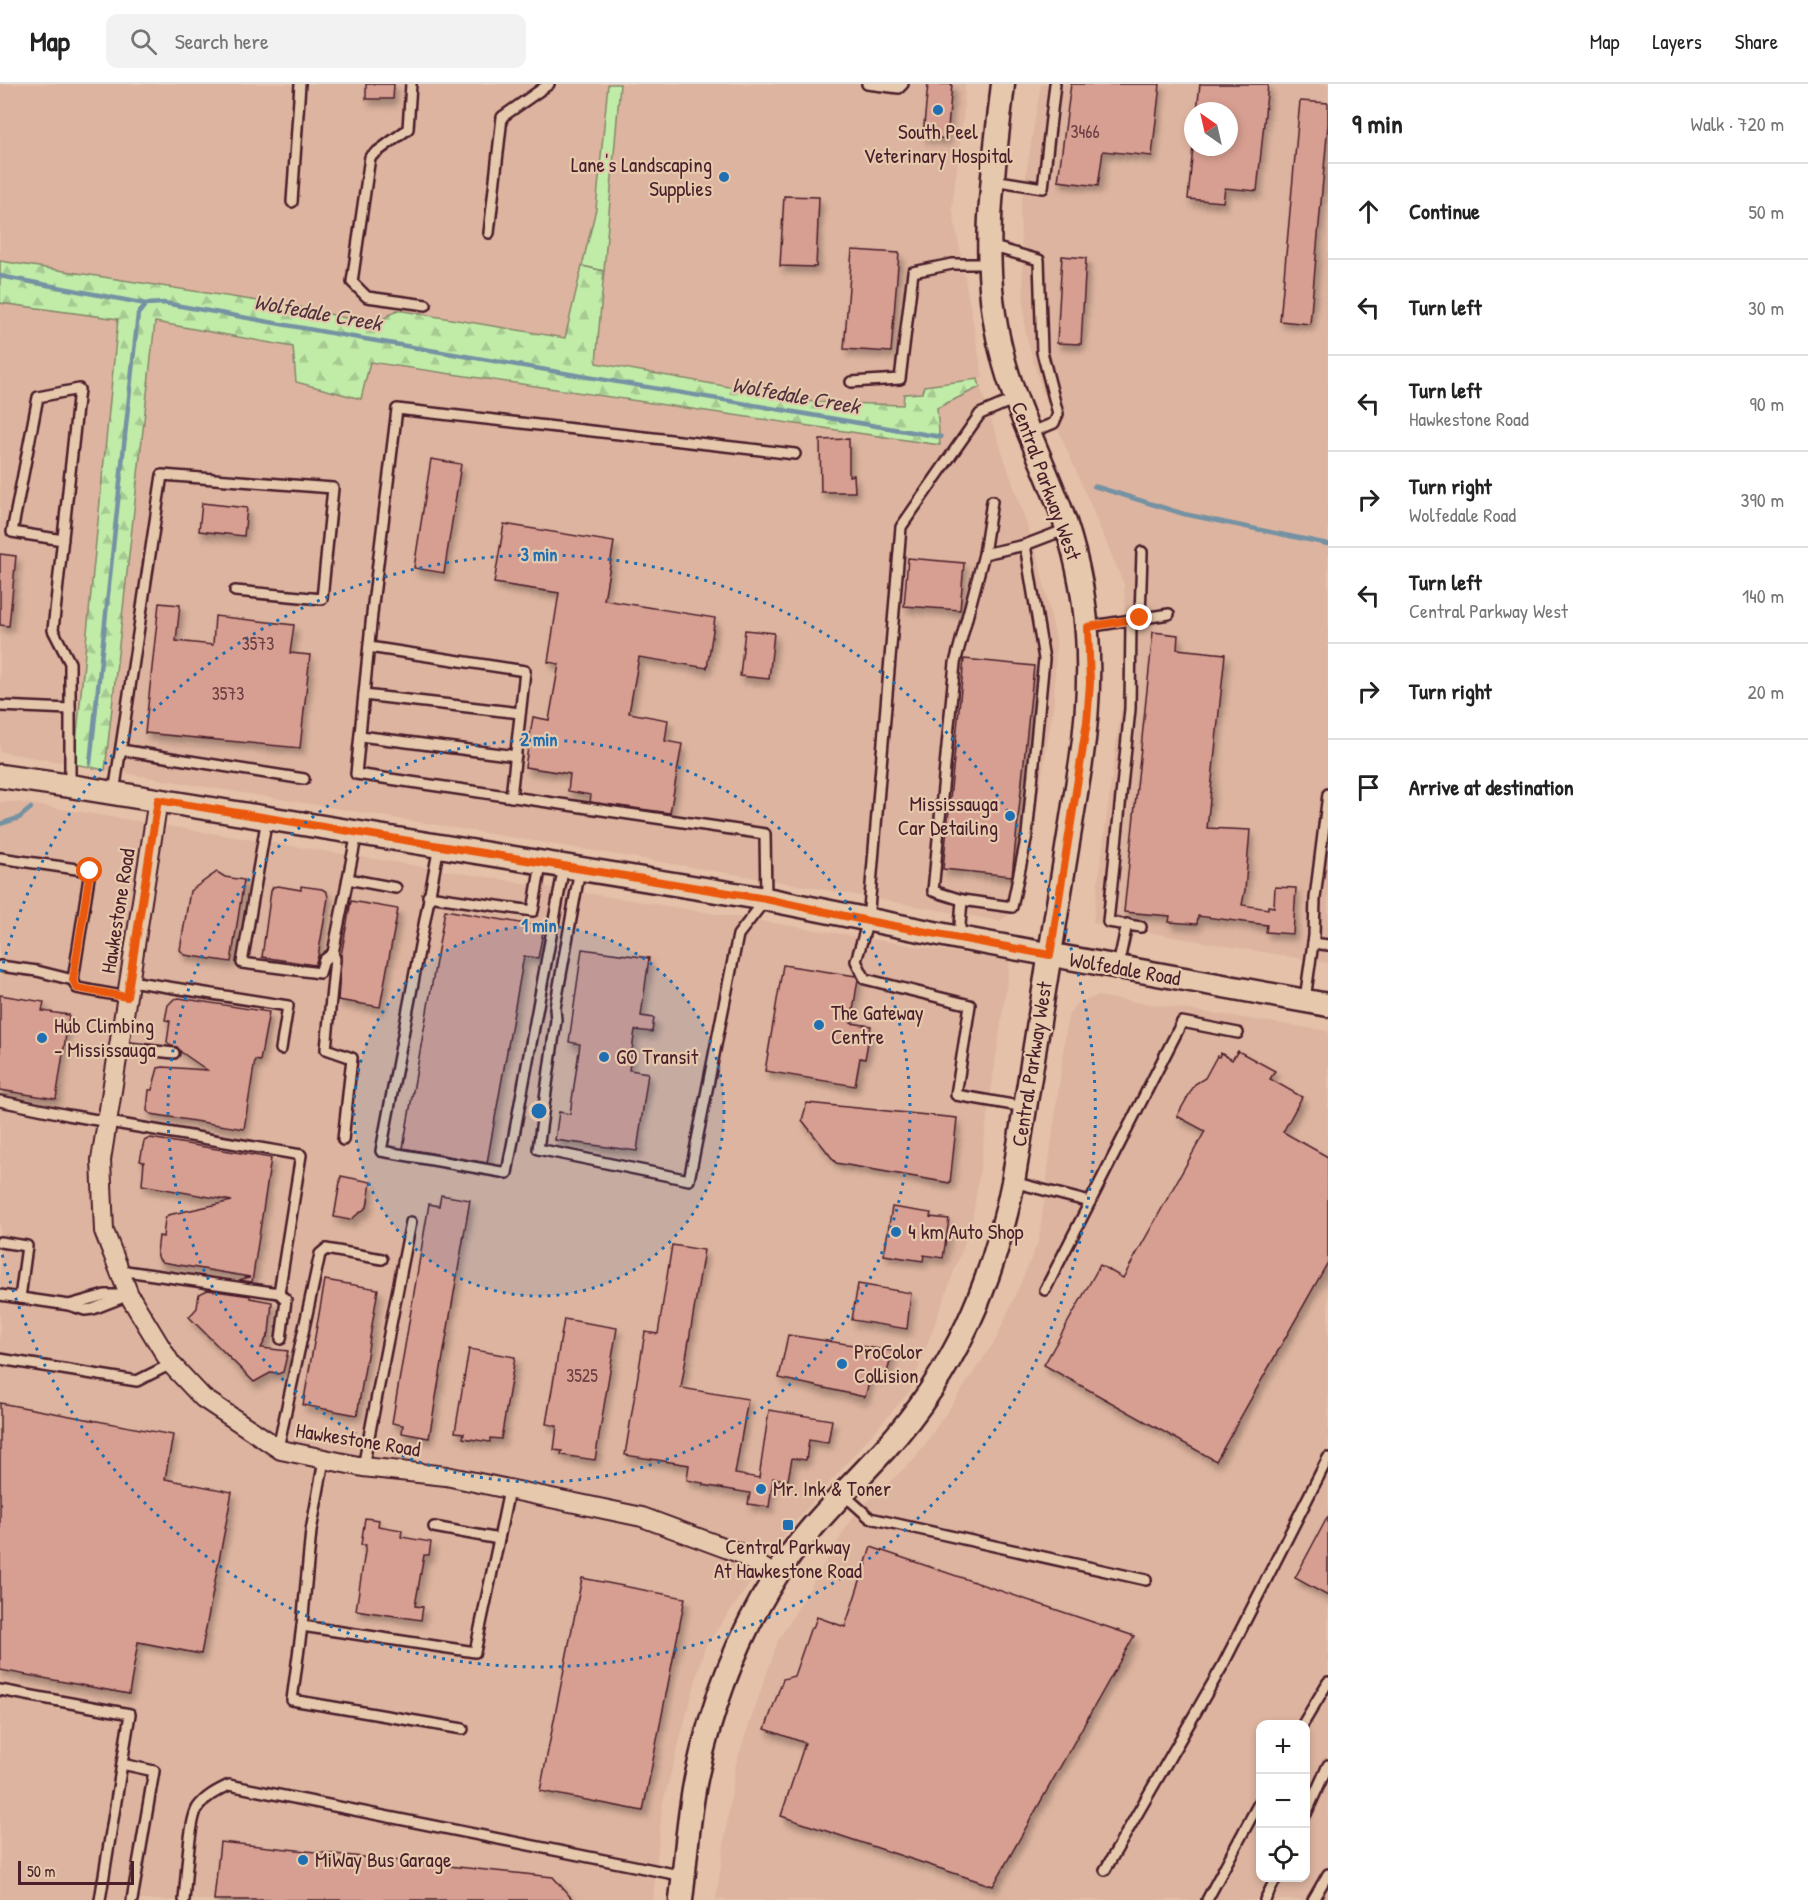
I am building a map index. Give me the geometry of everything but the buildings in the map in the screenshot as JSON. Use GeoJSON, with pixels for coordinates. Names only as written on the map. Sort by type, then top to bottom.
{"type":"FeatureCollection","features":[{"type":"Feature","properties":{"kind":"street","name":"Central Parkway West"},"geometry":{"type":"LineString","coordinates":[[681,1900],[696,1774],[717,1699],[745,1632],[776,1576],[810,1530],[913,1416],[948,1365],[968,1328],[981,1296],[1006,1217],[1013,1182],[1087,722],[1090,683],[1085,600],[1074,549],[1015,399],[1001,350],[993,307],[989,255],[993,180],[1003,84]]}},
{"type":"Feature","properties":{"kind":"street","name":"Wolfedale Road"},"geometry":{"type":"LineString","coordinates":[[0,776],[766,899],[868,921],[1328,1005]]}},
{"type":"Feature","properties":{"kind":"street","name":"Hawkestone Road"},"geometry":{"type":"LineString","coordinates":[[158,800],[101,1160],[104,1231],[129,1295],[171,1364],[202,1398],[278,1448],[363,1467],[446,1476],[642,1518],[739,1553],[776,1576]]}},
{"type":"Feature","properties":{"kind":"lane"},"geometry":{"type":"LineString","coordinates":[[292,202],[300,84]]}},
{"type":"Feature","properties":{"kind":"lane"},"geometry":{"type":"LineString","coordinates":[[411,84],[408,129],[370,157],[352,282],[367,297],[426,305]]}},
{"type":"Feature","properties":{"kind":"lane"},"geometry":{"type":"LineString","coordinates":[[489,233],[502,117],[549,84]]}},
{"type":"Feature","properties":{"kind":"lane"},"geometry":{"type":"LineString","coordinates":[[867,84],[901,86]]}},
{"type":"Feature","properties":{"kind":"lane"},"geometry":{"type":"LineString","coordinates":[[993,180],[1043,188],[1055,84]]}},
{"type":"Feature","properties":{"kind":"lane"},"geometry":{"type":"LineString","coordinates":[[851,382],[900,379],[913,272],[989,255],[1039,260],[1042,351],[1058,414],[1054,423],[1029,433]]}},
{"type":"Feature","properties":{"kind":"lane"},"geometry":{"type":"LineString","coordinates":[[63,540],[12,532],[38,397],[79,389],[63,540],[53,630],[70,663],[70,786]]}},
{"type":"Feature","properties":{"kind":"lane"},"geometry":{"type":"LineString","coordinates":[[1015,399],[980,414],[901,527],[868,921],[856,961],[865,979],[970,1005],[956,1095],[1025,1107]]}},
{"type":"Feature","properties":{"kind":"lane"},"geometry":{"type":"LineString","coordinates":[[572,868],[555,1008],[556,1020],[538,1149],[689,1180],[738,935],[766,899],[765,834],[356,774],[397,409],[795,454]]}},
{"type":"Feature","properties":{"kind":"lane"},"geometry":{"type":"LineString","coordinates":[[114,793],[162,475],[333,488],[322,600],[235,591]]}},
{"type":"Feature","properties":{"kind":"lane"},"geometry":{"type":"LineString","coordinates":[[992,501],[984,554],[955,663],[933,891],[962,900],[1012,907],[1027,835],[1044,659],[1025,545]]}},
{"type":"Feature","properties":{"kind":"lane"},"geometry":{"type":"LineString","coordinates":[[984,554],[1025,545],[1067,529]]}},
{"type":"Feature","properties":{"kind":"lane"},"geometry":{"type":"LineString","coordinates":[[1141,927],[1108,922],[1130,709],[1142,552]]}},
{"type":"Feature","properties":{"kind":"lane"},"geometry":{"type":"LineString","coordinates":[[1088,627],[1169,614]]}},
{"type":"Feature","properties":{"kind":"lane"},"geometry":{"type":"LineString","coordinates":[[369,647],[525,671],[511,796]]}},
{"type":"Feature","properties":{"kind":"lane"},"geometry":{"type":"LineString","coordinates":[[364,695],[520,713]]}},
{"type":"Feature","properties":{"kind":"lane"},"geometry":{"type":"LineString","coordinates":[[0,706],[70,709]]}},
{"type":"Feature","properties":{"kind":"lane"},"geometry":{"type":"LineString","coordinates":[[360,736],[516,756]]}},
{"type":"Feature","properties":{"kind":"lane"},"geometry":{"type":"LineString","coordinates":[[121,750],[304,779]]}},
{"type":"Feature","properties":{"kind":"lane"},"geometry":{"type":"LineString","coordinates":[[1305,1002],[1328,794]]}},
{"type":"Feature","properties":{"kind":"lane"},"geometry":{"type":"LineString","coordinates":[[267,818],[242,963],[320,974],[324,960],[333,953],[357,833]]}},
{"type":"Feature","properties":{"kind":"lane"},"geometry":{"type":"LineString","coordinates":[[439,846],[381,1151],[507,1173],[572,868]]}},
{"type":"Feature","properties":{"kind":"lane"},"geometry":{"type":"LineString","coordinates":[[0,858],[90,871],[73,980],[77,988],[128,989],[288,1006],[281,1049]]}},
{"type":"Feature","properties":{"kind":"lane"},"geometry":{"type":"LineString","coordinates":[[429,896],[533,911],[541,862]]}},
{"type":"Feature","properties":{"kind":"lane"},"geometry":{"type":"LineString","coordinates":[[348,879],[396,888]]}},
{"type":"Feature","properties":{"kind":"lane"},"geometry":{"type":"LineString","coordinates":[[959,938],[962,900]]}},
{"type":"Feature","properties":{"kind":"lane"},"geometry":{"type":"LineString","coordinates":[[1118,967],[1127,924]]}},
{"type":"Feature","properties":{"kind":"lane"},"geometry":{"type":"LineString","coordinates":[[1313,944],[1328,945]]}},
{"type":"Feature","properties":{"kind":"lane"},"geometry":{"type":"LineString","coordinates":[[333,953],[336,958],[326,1049],[352,1058],[344,1140]]}},
{"type":"Feature","properties":{"kind":"lane"},"geometry":{"type":"LineString","coordinates":[[0,966],[37,971],[73,980]]}},
{"type":"Feature","properties":{"kind":"lane"},"geometry":{"type":"LineString","coordinates":[[1045,1290],[1182,1022],[1238,1033]]}},
{"type":"Feature","properties":{"kind":"lane"},"geometry":{"type":"LineString","coordinates":[[119,1047],[174,1053]]}},
{"type":"Feature","properties":{"kind":"lane"},"geometry":{"type":"LineString","coordinates":[[0,1101],[301,1155],[279,1293]]}},
{"type":"Feature","properties":{"kind":"lane"},"geometry":{"type":"LineString","coordinates":[[1013,1182],[1090,1202]]}},
{"type":"Feature","properties":{"kind":"lane"},"geometry":{"type":"LineString","coordinates":[[363,1467],[411,1222]]}},
{"type":"Feature","properties":{"kind":"lane"},"geometry":{"type":"LineString","coordinates":[[0,1242],[27,1246],[20,1298]]}},
{"type":"Feature","properties":{"kind":"lane"},"geometry":{"type":"LineString","coordinates":[[278,1448],[320,1254],[326,1249],[382,1259]]}},
{"type":"Feature","properties":{"kind":"lane"},"geometry":{"type":"LineString","coordinates":[[119,1270],[279,1293],[286,1300],[281,1339]]}},
{"type":"Feature","properties":{"kind":"lane"},"geometry":{"type":"LineString","coordinates":[[0,1295],[69,1305],[84,1310],[93,1309],[129,1295]]}},
{"type":"Feature","properties":{"kind":"lane"},"geometry":{"type":"LineString","coordinates":[[0,1359],[137,1381],[171,1364]]}},
{"type":"Feature","properties":{"kind":"lane"},"geometry":{"type":"LineString","coordinates":[[1105,1870],[1223,1665],[1328,1458]]}},
{"type":"Feature","properties":{"kind":"lane"},"geometry":{"type":"LineString","coordinates":[[324,1460],[311,1531],[292,1700],[463,1729]]}},
{"type":"Feature","properties":{"kind":"lane"},"geometry":{"type":"LineString","coordinates":[[302,1626],[475,1652],[509,1490]]}},
{"type":"Feature","properties":{"kind":"lane"},"geometry":{"type":"LineString","coordinates":[[842,1494],[870,1518],[1146,1580]]}},
{"type":"Feature","properties":{"kind":"lane"},"geometry":{"type":"LineString","coordinates":[[434,1527],[499,1539]]}},
{"type":"Feature","properties":{"kind":"lane"},"geometry":{"type":"LineString","coordinates":[[1306,1720],[1328,1683]]}},
{"type":"Feature","properties":{"kind":"lane"},"geometry":{"type":"LineString","coordinates":[[0,1690],[129,1714],[100,1900]]}},
{"type":"Feature","properties":{"kind":"lane"},"geometry":{"type":"LineString","coordinates":[[122,1764],[154,1771],[132,1900]]}},
{"type":"Feature","properties":{"kind":"lane"},"geometry":{"type":"LineString","coordinates":[[1310,1803],[1328,1765]]}},
{"type":"Feature","properties":{"kind":"lane"},"geometry":{"type":"LineString","coordinates":[[184,1900],[196,1809],[209,1795],[229,1785],[684,1876]]}},
{"type":"Feature","properties":{"kind":"lane"},"geometry":{"type":"LineString","coordinates":[[1207,1900],[1256,1808]]}},
{"type":"Feature","properties":{"kind":"lane"},"geometry":{"type":"LineString","coordinates":[[1313,1900],[1328,1874]]}},
{"type":"Feature","properties":{"kind":"lane"},"geometry":{"type":"LineString","coordinates":[[1266,1900],[1274,1882]]}},
{"type":"Feature","properties":{"kind":"shaded area"},"geometry":{"type":"Polygon","coordinates":[[[0,84],[608,84],[596,209],[565,338],[397,310],[375,325],[304,308],[0,261],[0,84]]]}},
{"type":"Feature","properties":{"kind":"shaded area","name":"Lane's Landscaping Supplies"},"geometry":{"type":"Polygon","coordinates":[[[620,84],[965,84],[952,207],[983,378],[925,386],[923,394],[904,405],[813,402],[596,363],[620,84]]]}},
{"type":"Feature","properties":{"kind":"shaded area"},"geometry":{"type":"Polygon","coordinates":[[[1041,84],[1328,84],[1328,963],[1093,923],[1127,660],[1124,584],[1042,391],[1025,331],[1020,211],[1041,84]]]}},
{"type":"Feature","properties":{"kind":"shaded area"},"geometry":{"type":"Polygon","coordinates":[[[0,303],[118,319],[74,764],[0,752],[0,303]]]}},
{"type":"Feature","properties":{"kind":"shaded area"},"geometry":{"type":"Polygon","coordinates":[[[154,322],[293,348],[361,399],[369,362],[940,444],[937,408],[980,387],[1038,558],[1056,640],[1054,701],[1021,905],[1000,921],[776,881],[105,770],[154,322]]]}},
{"type":"Feature","properties":{"kind":"shaded area"},"geometry":{"type":"Polygon","coordinates":[[[0,802],[17,802],[1010,961],[972,1222],[910,1391],[789,1529],[705,1646],[662,1806],[653,1900],[0,1900],[0,802]]]}},
{"type":"Feature","properties":{"kind":"shaded area"},"geometry":{"type":"Polygon","coordinates":[[[1097,996],[1328,1031],[1328,1900],[716,1900],[736,1763],[778,1641],[855,1513],[915,1459],[997,1338],[1039,1240],[1068,1016],[1076,1004],[1097,996]]]}},
{"type":"Feature","properties":{"kind":"green space"},"geometry":{"type":"Polygon","coordinates":[[[608,84],[620,84],[604,271],[582,266],[596,209],[608,84]]]}},
{"type":"Feature","properties":{"kind":"green space"},"geometry":{"type":"Polygon","coordinates":[[[0,261],[304,308],[374,325],[397,310],[565,338],[582,266],[604,271],[596,363],[813,402],[903,405],[904,394],[922,393],[924,386],[978,379],[980,387],[937,408],[940,445],[370,362],[361,399],[296,382],[293,347],[155,322],[105,770],[74,764],[118,319],[0,303],[0,261]]]}},
{"type":"Feature","properties":{"kind":"waterway"},"geometry":{"type":"LineString","coordinates":[[0,276],[146,304]]}},
{"type":"Feature","properties":{"kind":"waterway","name":"Wolfedale Creek"},"geometry":{"type":"LineString","coordinates":[[90,763],[138,314],[146,304],[164,303],[941,437]]}},
{"type":"Feature","properties":{"kind":"waterway","name":"Wolfedale Creek"},"geometry":{"type":"LineString","coordinates":[[1094,486],[1184,514],[1328,544]]}},
{"type":"Feature","properties":{"kind":"waterway","name":"Wolfedale Creek"},"geometry":{"type":"LineString","coordinates":[[0,824],[19,818],[31,808]]}},
{"type":"Feature","properties":{"kind":"place","name":"South Peel Veterinary Hospital"},"geometry":{"type":"Point","coordinates":[938,110]}},
{"type":"Feature","properties":{"kind":"place","name":"Lane's Landscaping Supplies"},"geometry":{"type":"Point","coordinates":[724,177]}},
{"type":"Feature","properties":{"kind":"place","name":"Mississauga Car Detailing"},"geometry":{"type":"Point","coordinates":[1010,816]}},
{"type":"Feature","properties":{"kind":"place","name":"The Gateway Centre"},"geometry":{"type":"Point","coordinates":[819,1025]}},
{"type":"Feature","properties":{"kind":"place","name":"Hub Climbing - Mississauga"},"geometry":{"type":"Point","coordinates":[42,1038]}},
{"type":"Feature","properties":{"kind":"place","name":"GO Transit"},"geometry":{"type":"Point","coordinates":[604,1057]}},
{"type":"Feature","properties":{"kind":"place","name":"4 km Auto Shop"},"geometry":{"type":"Point","coordinates":[896,1232]}},
{"type":"Feature","properties":{"kind":"place","name":"ProColor Collision"},"geometry":{"type":"Point","coordinates":[842,1364]}},
{"type":"Feature","properties":{"kind":"place","name":"Mr. Ink & Toner"},"geometry":{"type":"Point","coordinates":[761,1489]}},
{"type":"Feature","properties":{"kind":"place","name":"Central Parkway At Hawkestone Road"},"geometry":{"type":"Point","coordinates":[788,1525]}},
{"type":"Feature","properties":{"kind":"place","name":"MiWay Bus Garage"},"geometry":{"type":"Point","coordinates":[303,1860]}},
{"type":"Feature","properties":{"kind":"route"},"geometry":{"type":"LineString","coordinates":[[90,871],[73,980],[77,988],[127,997],[158,800],[766,899],[868,921],[1050,955],[1087,722],[1090,683],[1088,627],[1140,618]]}}]}
